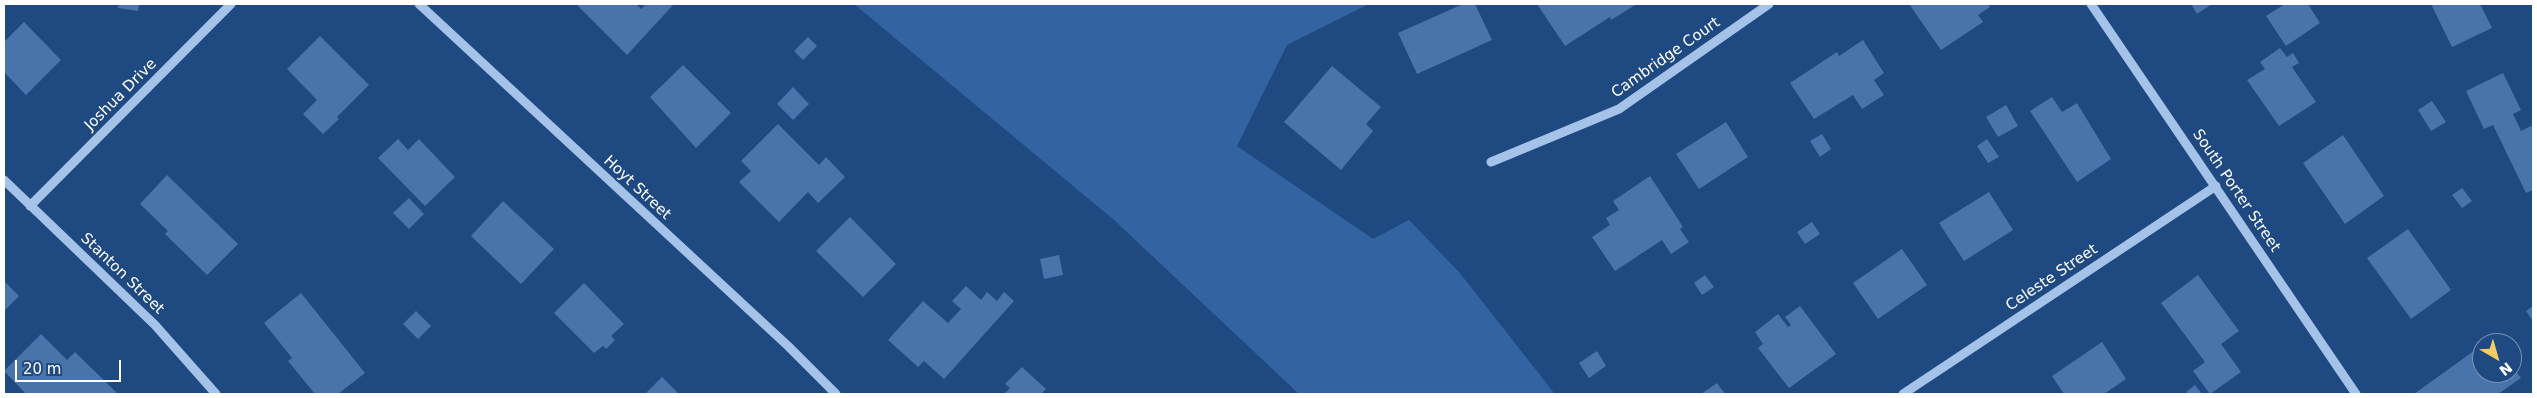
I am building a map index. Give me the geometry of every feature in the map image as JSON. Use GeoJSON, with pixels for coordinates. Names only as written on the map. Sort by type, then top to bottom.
{"type":"FeatureCollection","features":[{"type":"Feature","properties":{"kind":"street","name":"Joshua Drive"},"geometry":{"type":"LineString","coordinates":[[30,206],[231,4]]}},
{"type":"Feature","properties":{"kind":"street","name":"Hoyt Street"},"geometry":{"type":"LineString","coordinates":[[419,4],[788,346],[836,394]]}},
{"type":"Feature","properties":{"kind":"street","name":"Cambridge Court"},"geometry":{"type":"LineString","coordinates":[[1491,162],[1619,109],[1769,4]]}},
{"type":"Feature","properties":{"kind":"street","name":"South Porter Street"},"geometry":{"type":"LineString","coordinates":[[2091,4],[2356,394]]}},
{"type":"Feature","properties":{"kind":"street","name":"Stanton Street"},"geometry":{"type":"LineString","coordinates":[[4,180],[155,325],[216,394]]}},
{"type":"Feature","properties":{"kind":"street","name":"Celeste Street"},"geometry":{"type":"LineString","coordinates":[[1903,394],[2216,186]]}},
{"type":"Feature","properties":{"kind":"shaded area"},"geometry":{"type":"Polygon","coordinates":[[[854,4],[1369,4],[1287,45],[1237,146],[1373,239],[1409,220],[1459,272],[1555,394],[1299,394],[1114,220],[854,4]]]}},
{"type":"Feature","properties":{"kind":"building"},"geometry":{"type":"Polygon","coordinates":[[[119,4],[139,4],[138,11],[118,8],[119,4]]]}},
{"type":"Feature","properties":{"kind":"building"},"geometry":{"type":"Polygon","coordinates":[[[576,4],[636,4],[641,9],[646,4],[674,4],[627,55],[576,4]]]}},
{"type":"Feature","properties":{"kind":"building"},"geometry":{"type":"Polygon","coordinates":[[[1463,4],[1475,4],[1492,40],[1417,74],[1398,33],[1463,4]]]}},
{"type":"Feature","properties":{"kind":"building"},"geometry":{"type":"Polygon","coordinates":[[[1537,4],[1637,4],[1611,20],[1610,17],[1565,46],[1537,4]]]}},
{"type":"Feature","properties":{"kind":"building"},"geometry":{"type":"Polygon","coordinates":[[[1909,4],[1988,4],[1990,7],[1978,15],[1983,22],[1941,50],[1909,4]]]}},
{"type":"Feature","properties":{"kind":"building"},"geometry":{"type":"Polygon","coordinates":[[[2191,4],[2212,4],[2197,14],[2191,4]]]}},
{"type":"Feature","properties":{"kind":"building"},"geometry":{"type":"Polygon","coordinates":[[[2285,4],[2308,4],[2320,23],[2286,46],[2266,16],[2285,4]]]}},
{"type":"Feature","properties":{"kind":"building"},"geometry":{"type":"Polygon","coordinates":[[[2431,4],[2480,4],[2492,28],[2452,47],[2431,4]]]}},
{"type":"Feature","properties":{"kind":"building"},"geometry":{"type":"Polygon","coordinates":[[[24,22],[61,60],[26,95],[4,72],[4,42],[24,22]]]}},
{"type":"Feature","properties":{"kind":"building"},"geometry":{"type":"Polygon","coordinates":[[[320,36],[369,85],[323,134],[303,114],[317,100],[287,69],[320,36]]]}},
{"type":"Feature","properties":{"kind":"building"},"geometry":{"type":"Polygon","coordinates":[[[808,37],[817,46],[803,60],[794,51],[808,37]]]}},
{"type":"Feature","properties":{"kind":"building"},"geometry":{"type":"Polygon","coordinates":[[[1863,40],[1884,73],[1874,80],[1884,95],[1862,109],[1853,95],[1814,119],[1790,83],[1837,52],[1839,56],[1863,40]]]}},
{"type":"Feature","properties":{"kind":"building"},"geometry":{"type":"Polygon","coordinates":[[[2280,48],[2287,57],[2293,53],[2299,63],[2292,67],[2316,102],[2279,126],[2247,80],[2265,69],[2260,62],[2280,48]]]}},
{"type":"Feature","properties":{"kind":"building"},"geometry":{"type":"Polygon","coordinates":[[[683,65],[731,113],[696,148],[650,97],[683,65]]]}},
{"type":"Feature","properties":{"kind":"building"},"geometry":{"type":"Polygon","coordinates":[[[1332,66],[1381,107],[1366,124],[1373,131],[1341,170],[1284,122],[1332,66]]]}},
{"type":"Feature","properties":{"kind":"building"},"geometry":{"type":"Polygon","coordinates":[[[2503,73],[2521,110],[2513,114],[2521,131],[2533,125],[2533,190],[2526,193],[2493,125],[2484,129],[2466,91],[2503,73]]]}},
{"type":"Feature","properties":{"kind":"building"},"geometry":{"type":"Polygon","coordinates":[[[793,87],[809,104],[793,120],[777,104],[793,87]]]}},
{"type":"Feature","properties":{"kind":"building"},"geometry":{"type":"Polygon","coordinates":[[[2052,97],[2062,112],[2077,103],[2111,159],[2077,182],[2030,111],[2052,97]]]}},
{"type":"Feature","properties":{"kind":"building"},"geometry":{"type":"Polygon","coordinates":[[[2432,101],[2446,122],[2431,131],[2418,110],[2432,101]]]}},
{"type":"Feature","properties":{"kind":"building"},"geometry":{"type":"Polygon","coordinates":[[[2006,105],[2018,126],[1998,137],[1986,117],[2006,105]]]}},
{"type":"Feature","properties":{"kind":"building"},"geometry":{"type":"Polygon","coordinates":[[[1726,122],[1748,157],[1699,189],[1676,154],[1726,122]]]}},
{"type":"Feature","properties":{"kind":"building"},"geometry":{"type":"Polygon","coordinates":[[[778,124],[819,165],[826,157],[845,177],[818,203],[808,192],[779,222],[739,182],[751,171],[741,161],[778,124]]]}},
{"type":"Feature","properties":{"kind":"building"},"geometry":{"type":"Polygon","coordinates":[[[1822,134],[1831,149],[1820,157],[1810,141],[1822,134]]]}},
{"type":"Feature","properties":{"kind":"building"},"geometry":{"type":"Polygon","coordinates":[[[2343,135],[2384,196],[2345,224],[2303,163],[2343,135]]]}},
{"type":"Feature","properties":{"kind":"building"},"geometry":{"type":"Polygon","coordinates":[[[398,139],[408,150],[419,139],[455,177],[425,206],[378,158],[398,139]]]}},
{"type":"Feature","properties":{"kind":"building"},"geometry":{"type":"Polygon","coordinates":[[[1987,139],[1999,157],[1988,163],[1977,146],[1987,139]]]}},
{"type":"Feature","properties":{"kind":"building"},"geometry":{"type":"Polygon","coordinates":[[[167,175],[238,244],[207,275],[165,234],[168,231],[140,204],[167,175]]]}},
{"type":"Feature","properties":{"kind":"building"},"geometry":{"type":"Polygon","coordinates":[[[1650,176],[1683,227],[1680,229],[1689,242],[1671,254],[1662,240],[1615,271],[1592,237],[1610,225],[1606,218],[1619,210],[1613,201],[1650,176]]]}},
{"type":"Feature","properties":{"kind":"building"},"geometry":{"type":"Polygon","coordinates":[[[2462,188],[2472,201],[2462,208],[2452,195],[2462,188]]]}},
{"type":"Feature","properties":{"kind":"building"},"geometry":{"type":"Polygon","coordinates":[[[1989,192],[2013,230],[1964,261],[1939,223],[1989,192]]]}},
{"type":"Feature","properties":{"kind":"building"},"geometry":{"type":"Polygon","coordinates":[[[409,198],[424,214],[409,229],[393,213],[409,198]]]}},
{"type":"Feature","properties":{"kind":"building"},"geometry":{"type":"Polygon","coordinates":[[[503,201],[554,249],[521,284],[471,236],[503,201]]]}},
{"type":"Feature","properties":{"kind":"building"},"geometry":{"type":"Polygon","coordinates":[[[850,217],[896,264],[863,297],[816,251],[850,217]]]}},
{"type":"Feature","properties":{"kind":"building"},"geometry":{"type":"Polygon","coordinates":[[[1812,222],[1820,234],[1805,244],[1797,232],[1812,222]]]}},
{"type":"Feature","properties":{"kind":"building"},"geometry":{"type":"Polygon","coordinates":[[[2408,229],[2451,290],[2411,319],[2367,258],[2408,229]]]}},
{"type":"Feature","properties":{"kind":"building"},"geometry":{"type":"Polygon","coordinates":[[[1902,249],[1927,285],[1878,319],[1853,283],[1902,249]]]}},
{"type":"Feature","properties":{"kind":"building"},"geometry":{"type":"Polygon","coordinates":[[[1059,255],[1063,275],[1044,279],[1040,259],[1059,255]]]}},
{"type":"Feature","properties":{"kind":"building"},"geometry":{"type":"Polygon","coordinates":[[[1705,275],[1714,287],[1702,295],[1694,283],[1705,275]]]}},
{"type":"Feature","properties":{"kind":"building"},"geometry":{"type":"Polygon","coordinates":[[[2198,275],[2239,331],[2221,344],[2241,372],[2210,394],[2193,371],[2205,362],[2161,303],[2198,275]]]}},
{"type":"Feature","properties":{"kind":"building"},"geometry":{"type":"Polygon","coordinates":[[[4,281],[19,296],[4,311],[4,281]]]}},
{"type":"Feature","properties":{"kind":"building"},"geometry":{"type":"Polygon","coordinates":[[[584,283],[624,324],[611,336],[615,340],[606,349],[603,346],[594,353],[554,313],[584,283]]]}},
{"type":"Feature","properties":{"kind":"building"},"geometry":{"type":"Polygon","coordinates":[[[966,286],[981,300],[987,292],[997,301],[1004,292],[1014,301],[944,379],[924,361],[918,367],[888,340],[923,301],[948,323],[961,309],[952,301],[966,286]]]}},
{"type":"Feature","properties":{"kind":"building"},"geometry":{"type":"Polygon","coordinates":[[[301,293],[365,373],[338,394],[315,394],[288,361],[292,358],[264,323],[301,293]]]}},
{"type":"Feature","properties":{"kind":"building"},"geometry":{"type":"Polygon","coordinates":[[[1800,306],[1836,354],[1789,388],[1758,348],[1763,344],[1755,332],[1778,314],[1788,327],[1791,325],[1785,317],[1800,306]]]}},
{"type":"Feature","properties":{"kind":"building"},"geometry":{"type":"Polygon","coordinates":[[[2533,306],[2533,321],[2526,311],[2533,306]]]}},
{"type":"Feature","properties":{"kind":"building"},"geometry":{"type":"Polygon","coordinates":[[[416,311],[431,326],[418,339],[403,324],[416,311]]]}},
{"type":"Feature","properties":{"kind":"building"},"geometry":{"type":"Polygon","coordinates":[[[41,334],[67,360],[75,352],[118,394],[26,394],[4,371],[41,334]]]}},
{"type":"Feature","properties":{"kind":"building"},"geometry":{"type":"Polygon","coordinates":[[[2102,342],[2126,379],[2104,394],[2064,394],[2052,376],[2102,342]]]}},
{"type":"Feature","properties":{"kind":"building"},"geometry":{"type":"Polygon","coordinates":[[[1597,351],[1606,366],[1589,378],[1579,363],[1597,351]]]}},
{"type":"Feature","properties":{"kind":"building"},"geometry":{"type":"Polygon","coordinates":[[[2472,352],[2472,383],[2514,383],[2498,394],[2414,394],[2472,352]]]}},
{"type":"Feature","properties":{"kind":"building"},"geometry":{"type":"Polygon","coordinates":[[[1022,367],[1046,389],[1041,394],[1004,394],[1010,388],[1005,384],[1022,367]]]}},
{"type":"Feature","properties":{"kind":"building"},"geometry":{"type":"Polygon","coordinates":[[[662,377],[679,394],[645,394],[662,377]]]}},
{"type":"Feature","properties":{"kind":"building"},"geometry":{"type":"Polygon","coordinates":[[[1717,383],[1725,394],[1701,394],[1717,383]]]}},
{"type":"Feature","properties":{"kind":"building"},"geometry":{"type":"Polygon","coordinates":[[[2195,385],[2202,394],[2188,394],[2186,392],[2195,385]]]}}]}
